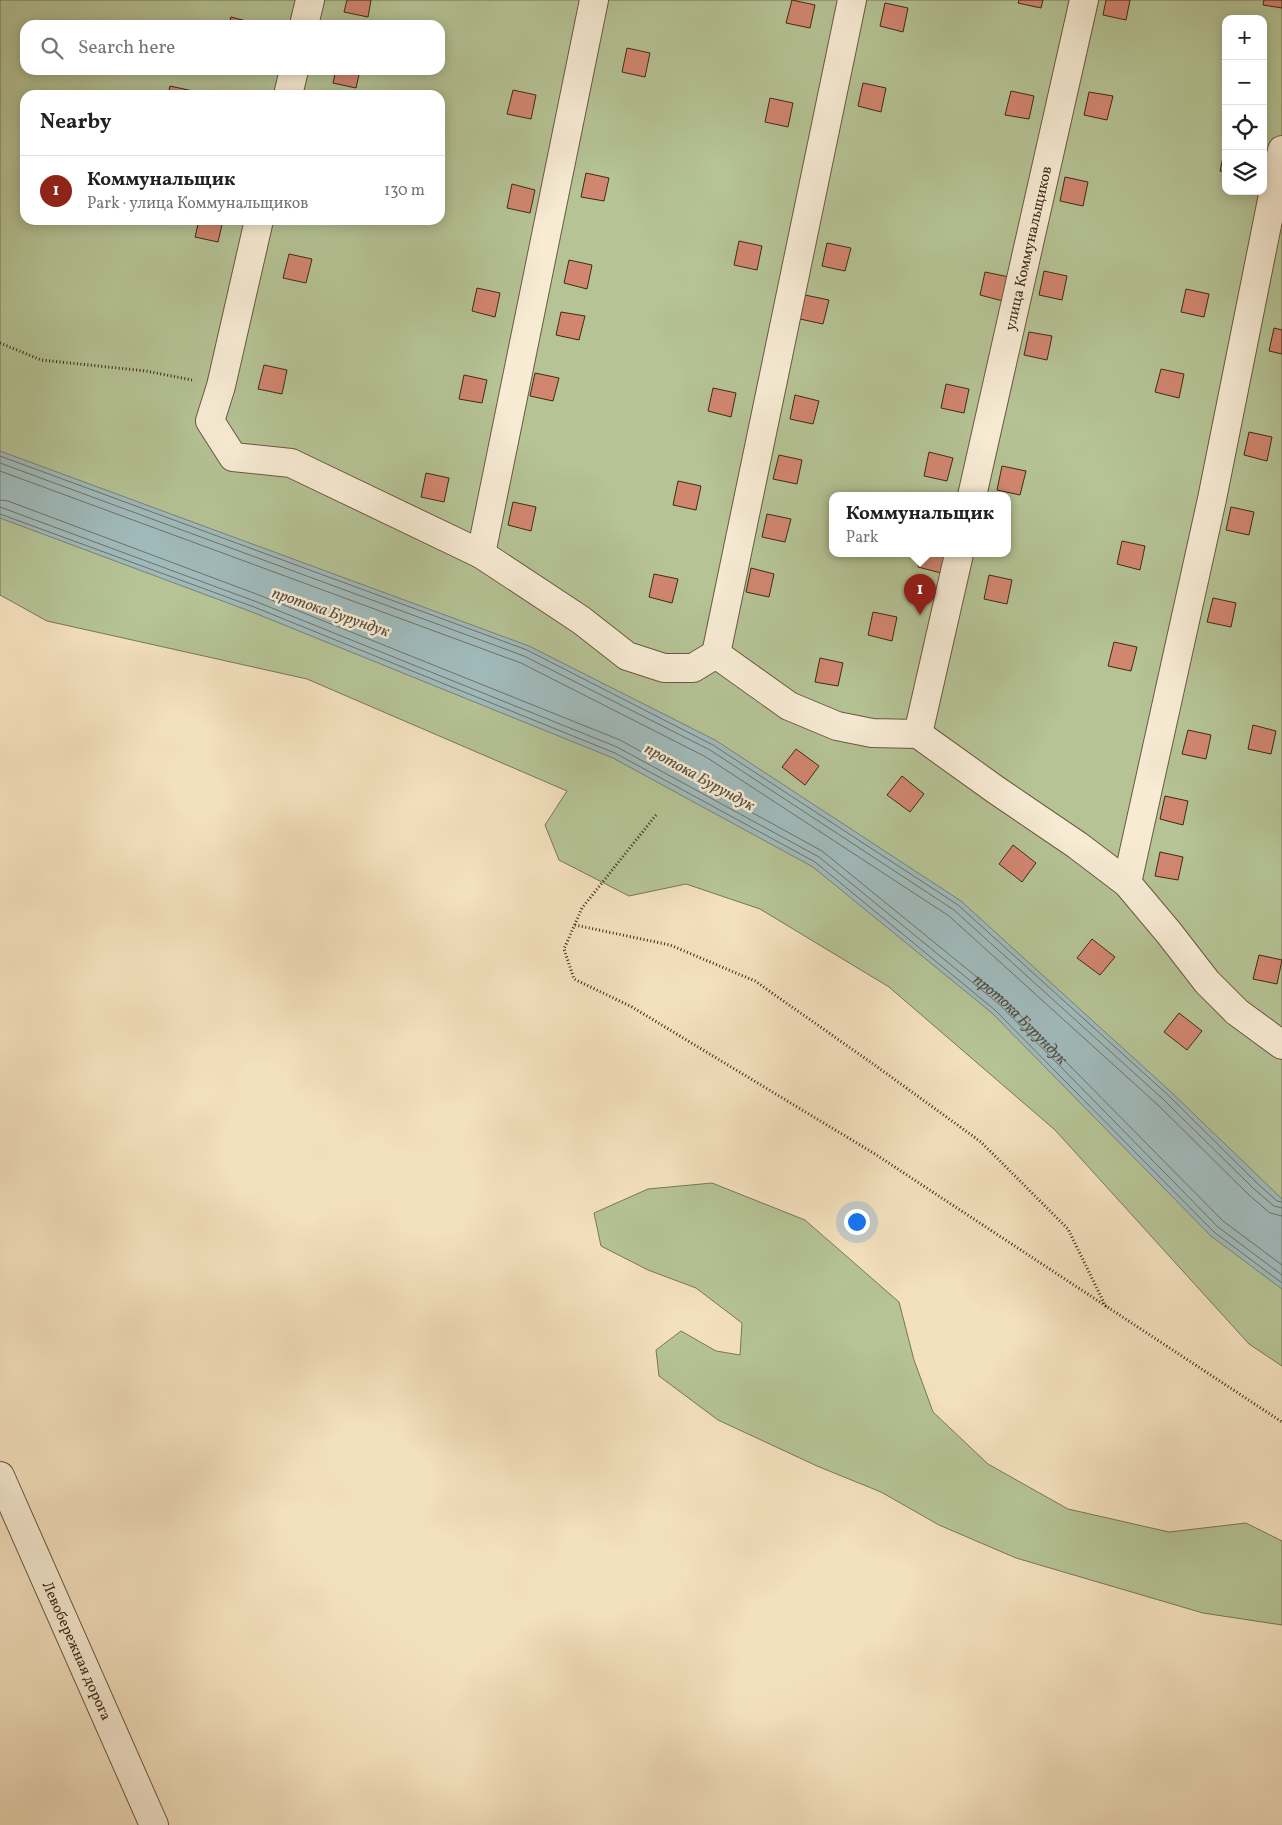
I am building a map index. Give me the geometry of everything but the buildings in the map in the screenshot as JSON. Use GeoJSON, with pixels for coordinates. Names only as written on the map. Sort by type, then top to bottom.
{"type":"FeatureCollection","features":[{"type":"Feature","properties":{"kind":"street"},"geometry":{"type":"LineString","coordinates":[[305,20],[310,0]]}},
{"type":"Feature","properties":{"kind":"street"},"geometry":{"type":"LineString","coordinates":[[481,554],[594,0]]}},
{"type":"Feature","properties":{"kind":"street"},"geometry":{"type":"LineString","coordinates":[[258,225],[221,386],[210,421],[233,457],[292,463],[481,554],[581,620],[627,656],[664,668],[693,668],[716,654],[852,0]]}},
{"type":"Feature","properties":{"kind":"street","name":"улица Коммунальщиков"},"geometry":{"type":"LineString","coordinates":[[973,492],[1084,0]]}},
{"type":"Feature","properties":{"kind":"street"},"geometry":{"type":"LineString","coordinates":[[289,90],[293,75]]}},
{"type":"Feature","properties":{"kind":"street"},"geometry":{"type":"LineString","coordinates":[[1127,883],[1212,499],[1282,150]]}},
{"type":"Feature","properties":{"kind":"street"},"geometry":{"type":"LineString","coordinates":[[918,734],[958,557]]}},
{"type":"Feature","properties":{"kind":"street"},"geometry":{"type":"LineString","coordinates":[[716,654],[789,706],[837,726],[872,733],[918,734],[1077,845],[1127,883],[1207,982],[1237,1012],[1282,1045]]}},
{"type":"Feature","properties":{"kind":"street","name":"Левобережная дорога"},"geometry":{"type":"LineString","coordinates":[[0,1476],[154,1825]]}},
{"type":"Feature","properties":{"kind":"path"},"geometry":{"type":"LineString","coordinates":[[0,343],[40,360],[146,370],[221,386]]}},
{"type":"Feature","properties":{"kind":"path"},"geometry":{"type":"LineString","coordinates":[[656,815],[582,908],[564,949],[574,979],[632,1006],[875,1154],[1282,1422]]}},
{"type":"Feature","properties":{"kind":"path"},"geometry":{"type":"LineString","coordinates":[[575,925],[670,945],[756,981],[876,1066],[981,1142],[1068,1229],[1106,1307]]}},
{"type":"Feature","properties":{"kind":"green space"},"geometry":{"type":"Polygon","coordinates":[[[0,0],[1282,0],[1282,1366],[1249,1344],[1055,1130],[889,987],[760,909],[686,884],[629,896],[559,860],[545,825],[567,791],[307,679],[47,621],[0,595],[0,0]]]}},
{"type":"Feature","properties":{"kind":"green space"},"geometry":{"type":"Polygon","coordinates":[[[712,1183],[805,1220],[899,1302],[914,1360],[933,1412],[988,1464],[1068,1509],[1169,1532],[1246,1523],[1282,1541],[1282,1625],[1203,1613],[1016,1558],[939,1525],[881,1492],[817,1466],[718,1420],[659,1376],[656,1350],[681,1331],[716,1351],[740,1355],[742,1323],[696,1288],[648,1270],[601,1246],[594,1213],[648,1189],[712,1183]]]}},
{"type":"Feature","properties":{"kind":"water","name":"протока Бурундук"},"geometry":{"type":"Polygon","coordinates":[[[0,451],[529,646],[715,740],[961,901],[1171,1092],[1282,1199],[1282,1289],[1211,1236],[992,1013],[813,867],[613,758],[252,612],[0,518],[0,451]]]}},
{"type":"Feature","properties":{"kind":"place","name":"Коммунальщик"},"geometry":{"type":"Point","coordinates":[920,615]}}]}
